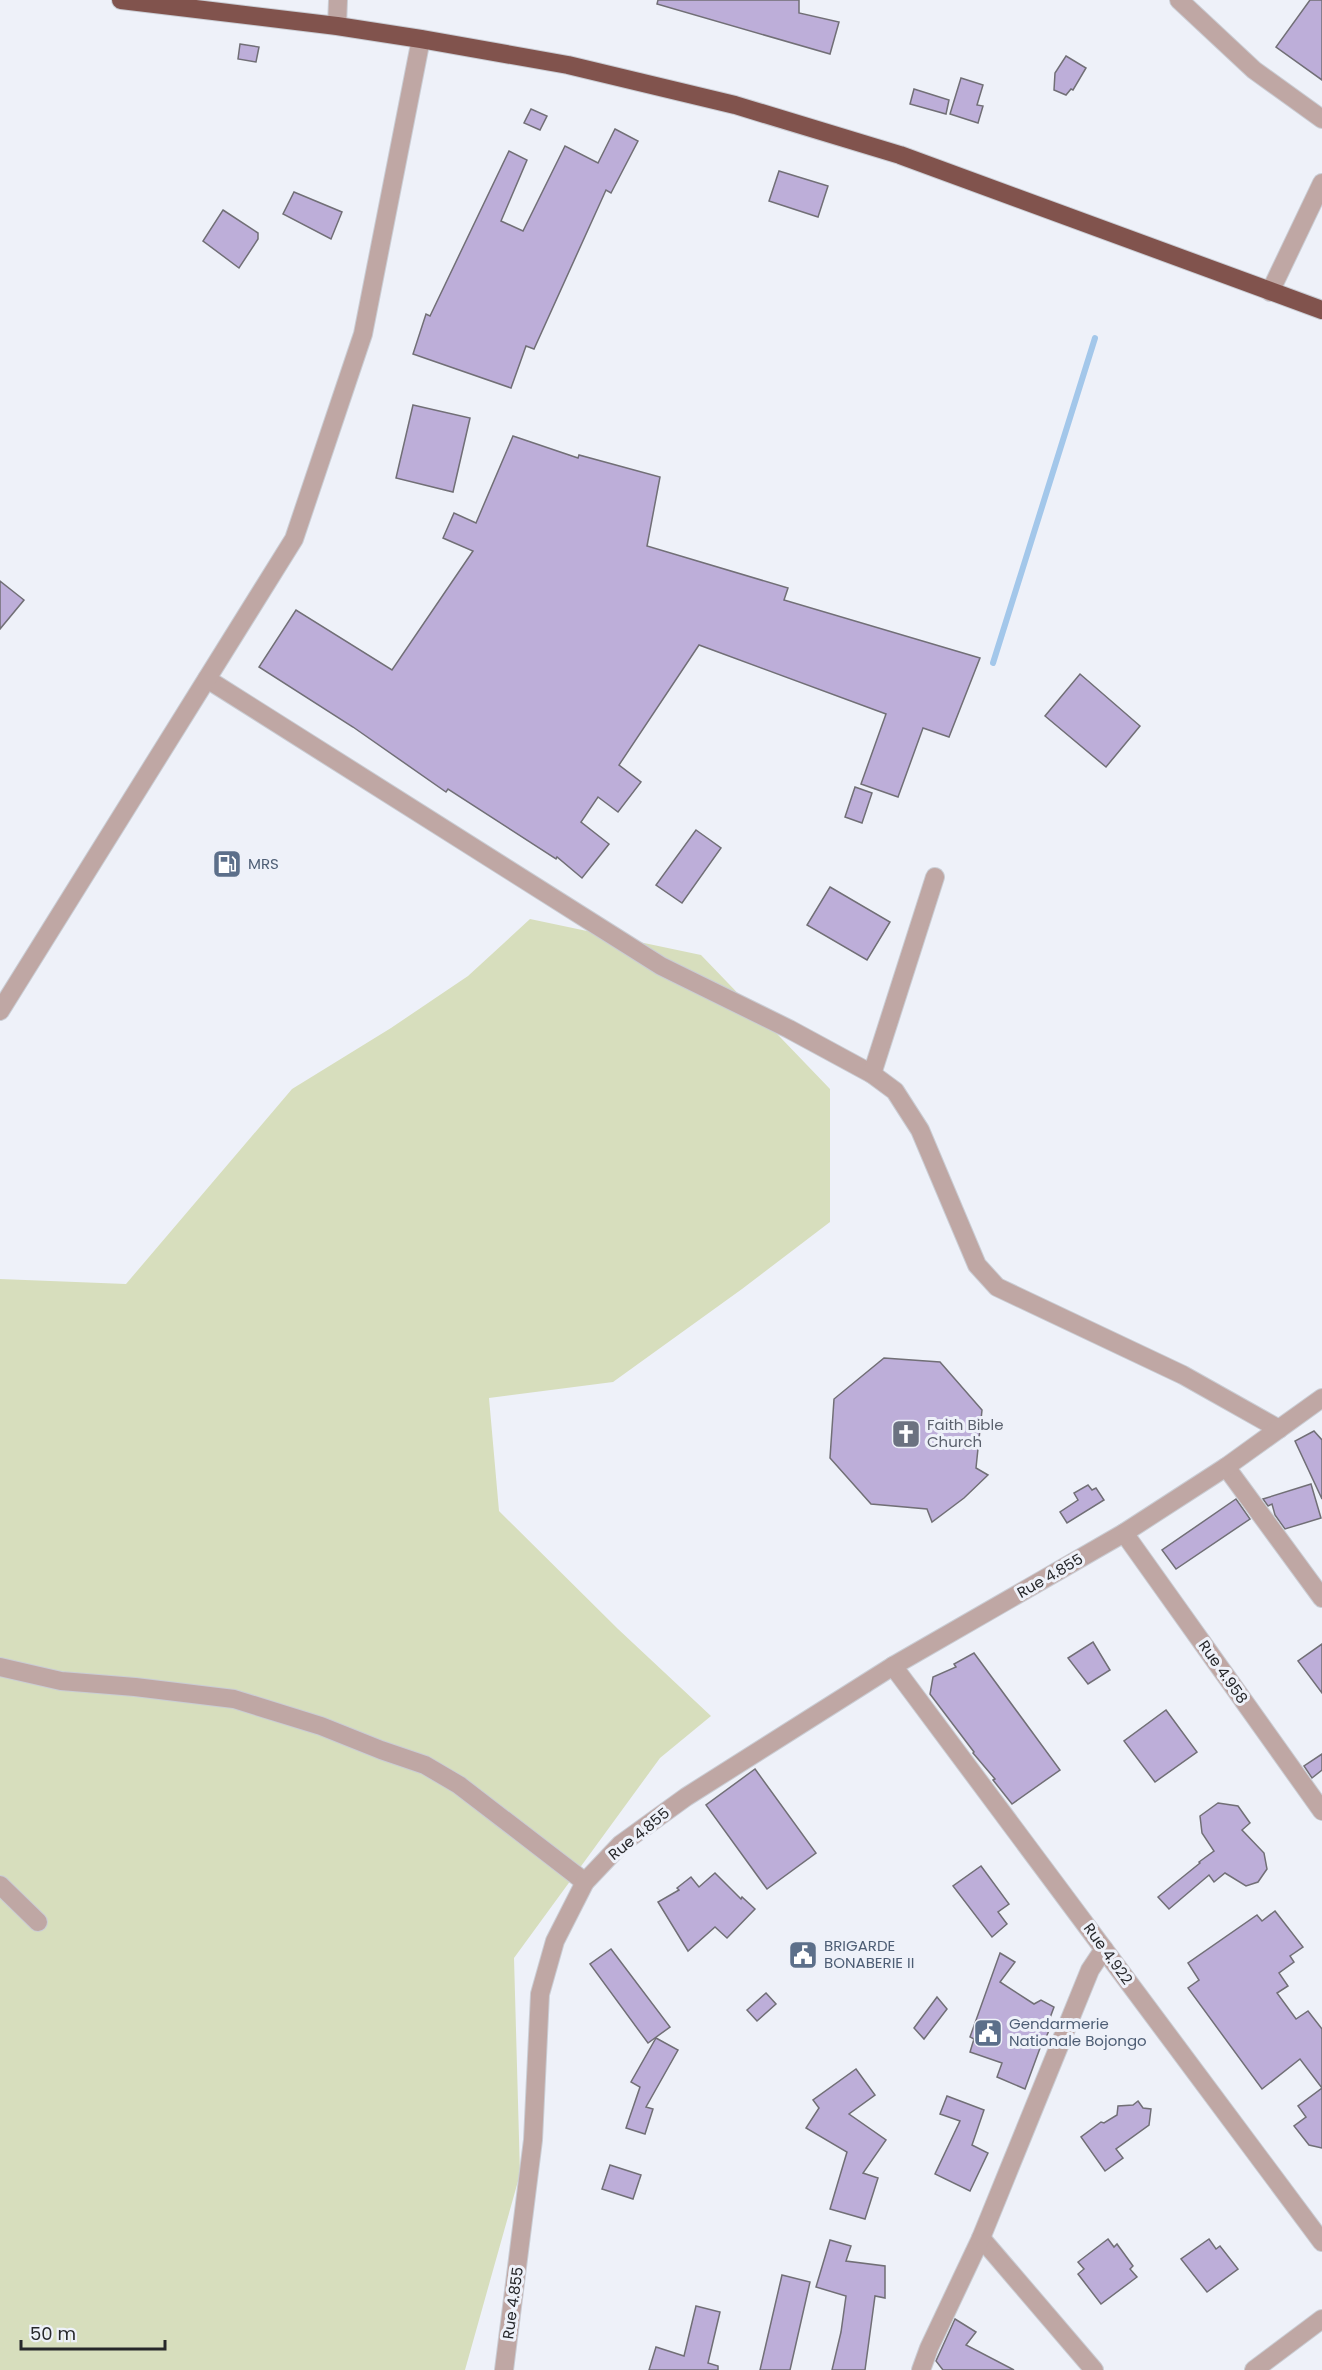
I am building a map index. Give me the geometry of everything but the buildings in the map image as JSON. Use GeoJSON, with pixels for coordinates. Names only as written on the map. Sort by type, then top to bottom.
{"type":"FeatureCollection","features":[{"type":"Feature","properties":{"kind":"highway"},"geometry":{"type":"LineString","coordinates":[[122,0],[337,26],[421,39],[568,65],[746,109],[900,155],[1322,310]]}},
{"type":"Feature","properties":{"kind":"street"},"geometry":{"type":"LineString","coordinates":[[337,26],[338,0]]}},
{"type":"Feature","properties":{"kind":"street"},"geometry":{"type":"LineString","coordinates":[[1179,0],[1254,70],[1322,119]]}},
{"type":"Feature","properties":{"kind":"street"},"geometry":{"type":"LineString","coordinates":[[0,1011],[294,539],[359,345],[421,39]]}},
{"type":"Feature","properties":{"kind":"street"},"geometry":{"type":"LineString","coordinates":[[1270,292],[1322,183]]}},
{"type":"Feature","properties":{"kind":"street"},"geometry":{"type":"LineString","coordinates":[[207,679],[661,966],[789,1029],[872,1074],[895,1091],[920,1130],[977,1265],[997,1287],[1184,1375],[1280,1429]]}},
{"type":"Feature","properties":{"kind":"street"},"geometry":{"type":"LineString","coordinates":[[872,1074],[936,877]]}},
{"type":"Feature","properties":{"kind":"street","name":"Rue 4.855"},"geometry":{"type":"LineString","coordinates":[[504,2370],[533,2140],[540,1994],[555,1941],[585,1882],[621,1844],[686,1797],[893,1666],[1124,1533],[1226,1467],[1322,1398]]}},
{"type":"Feature","properties":{"kind":"street"},"geometry":{"type":"LineString","coordinates":[[1226,1467],[1322,1598]]}},
{"type":"Feature","properties":{"kind":"street","name":"Rue 4.958"},"geometry":{"type":"LineString","coordinates":[[1124,1533],[1322,1811]]}},
{"type":"Feature","properties":{"kind":"street","name":"Rue 4.922"},"geometry":{"type":"LineString","coordinates":[[893,1666],[1322,2242]]}},
{"type":"Feature","properties":{"kind":"street"},"geometry":{"type":"LineString","coordinates":[[0,1667],[61,1681],[234,1699],[321,1726],[425,1765],[459,1785],[585,1882]]}},
{"type":"Feature","properties":{"kind":"street"},"geometry":{"type":"LineString","coordinates":[[0,1885],[38,1922]]}},
{"type":"Feature","properties":{"kind":"street"},"geometry":{"type":"LineString","coordinates":[[921,2370],[929,2348],[981,2238],[1090,1970],[1104,1949]]}},
{"type":"Feature","properties":{"kind":"street"},"geometry":{"type":"LineString","coordinates":[[981,2238],[1094,2370]]}},
{"type":"Feature","properties":{"kind":"street"},"geometry":{"type":"LineString","coordinates":[[1254,2370],[1322,2319]]}},
{"type":"Feature","properties":{"kind":"green space"},"geometry":{"type":"Polygon","coordinates":[[[530,919],[701,955],[830,1089],[830,1222],[613,1382],[489,1398],[499,1511],[618,1629],[711,1716],[660,1758],[514,1958],[520,2174],[465,2370],[0,2370],[0,1279],[126,1284],[292,1089],[391,1028],[468,976],[530,919]]]}},
{"type":"Feature","properties":{"kind":"waterway"},"geometry":{"type":"LineString","coordinates":[[993,663],[1095,338]]}},
{"type":"Feature","properties":{"kind":"place","name":"MRS"},"geometry":{"type":"Point","coordinates":[227,864]}},
{"type":"Feature","properties":{"kind":"place","name":"Faith Bible Church"},"geometry":{"type":"Point","coordinates":[906,1434]}},
{"type":"Feature","properties":{"kind":"place","name":"BRIGARDE BONABERIE II"},"geometry":{"type":"Point","coordinates":[803,1955]}},
{"type":"Feature","properties":{"kind":"place","name":"Gendarmerie Nationale Bojongo"},"geometry":{"type":"Point","coordinates":[988,2033]}}]}
